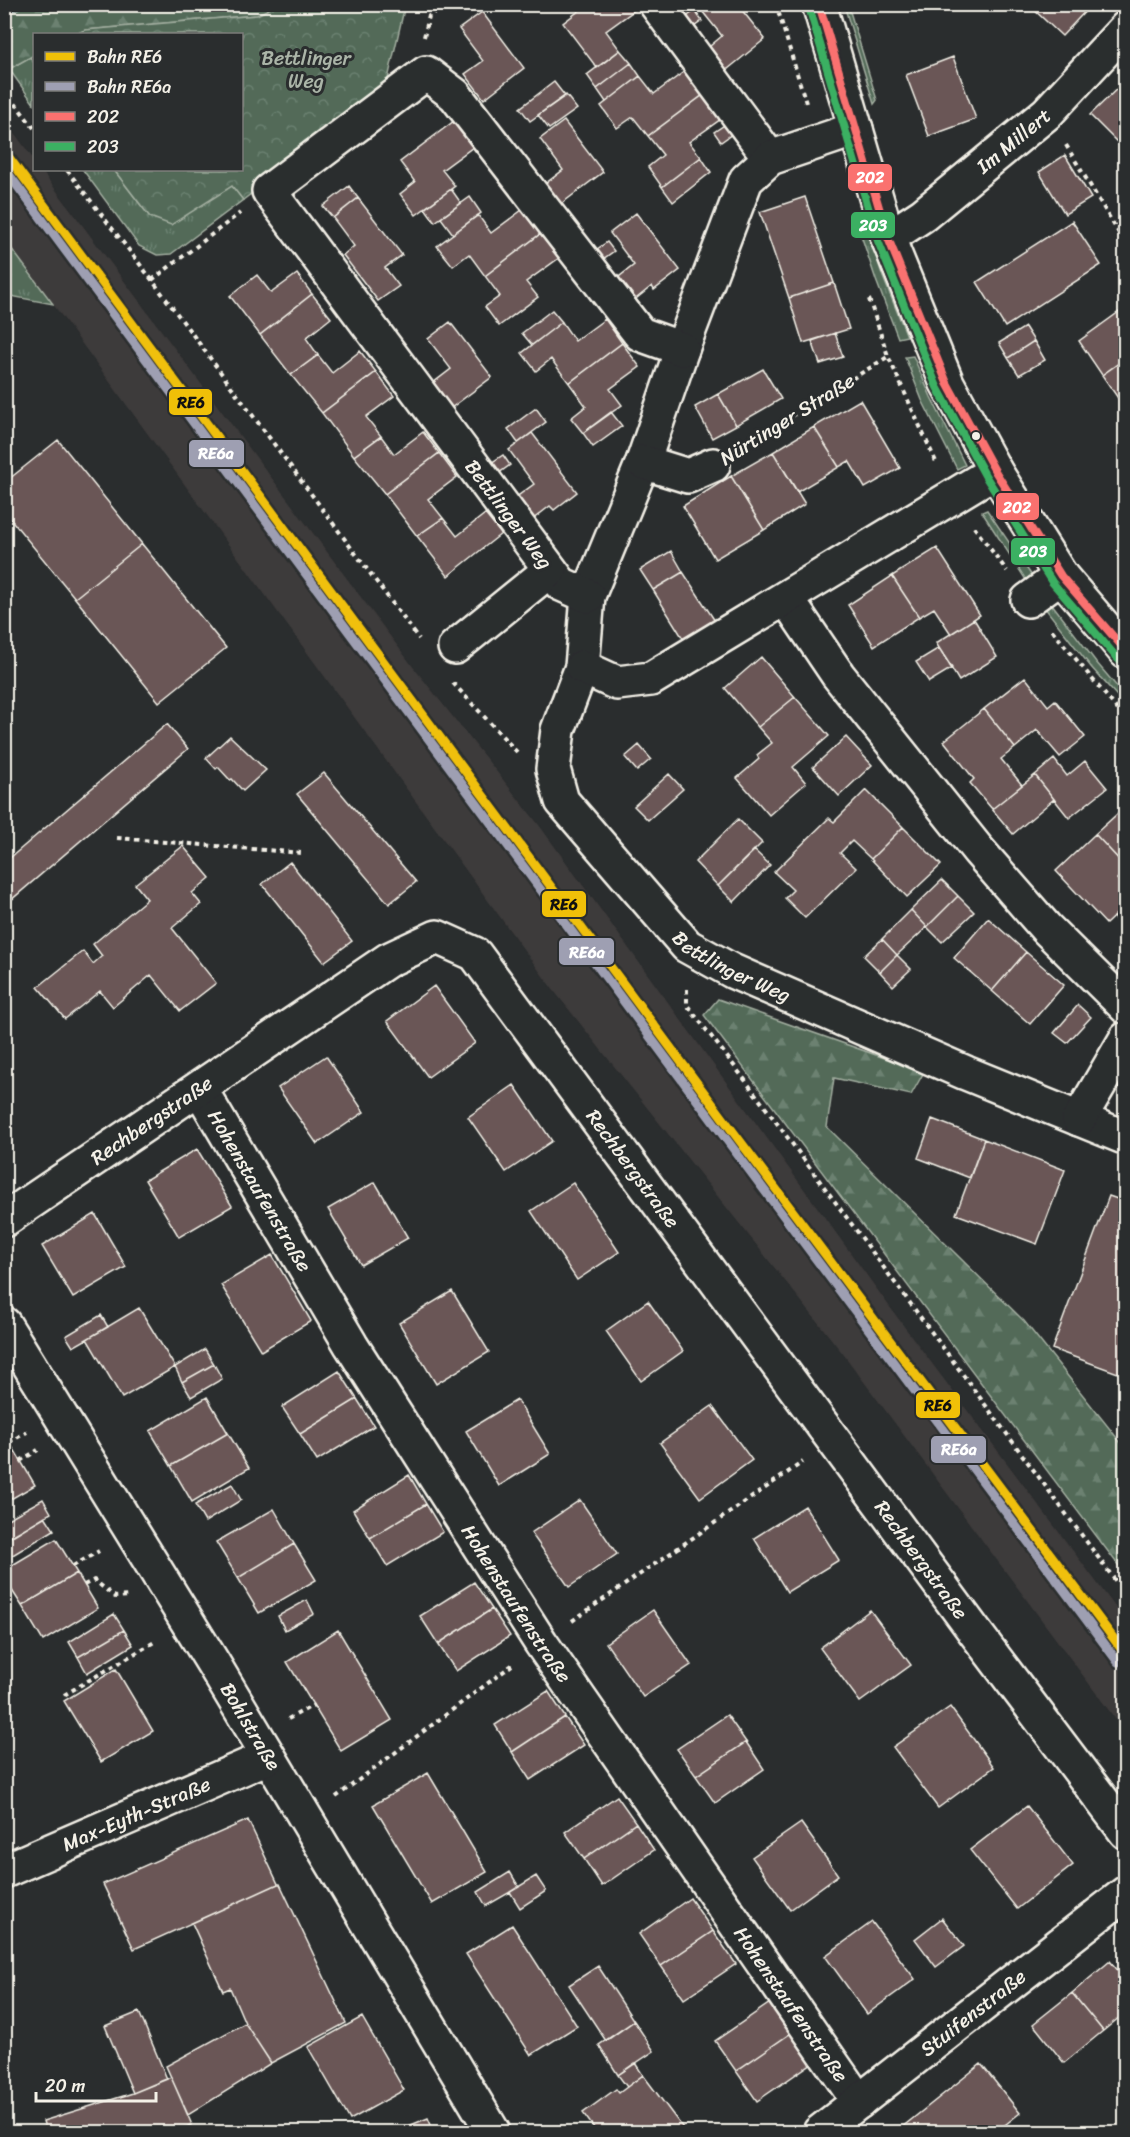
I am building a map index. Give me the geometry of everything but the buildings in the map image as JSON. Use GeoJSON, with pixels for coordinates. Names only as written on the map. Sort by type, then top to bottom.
{"type":"FeatureCollection","features":[{"type":"Feature","properties":{"kind":"street"},"geometry":{"type":"LineString","coordinates":[[656,4],[770,158]]}},
{"type":"Feature","properties":{"kind":"street"},"geometry":{"type":"LineString","coordinates":[[819,4],[888,238],[947,383],[995,471],[1061,576],[1125,652]]}},
{"type":"Feature","properties":{"kind":"street","name":"Im Millert"},"geometry":{"type":"LineString","coordinates":[[888,238],[923,215],[1047,113],[1125,28]]}},
{"type":"Feature","properties":{"kind":"street"},"geometry":{"type":"LineString","coordinates":[[269,191],[426,73],[456,95],[640,334],[682,349]]}},
{"type":"Feature","properties":{"kind":"street","name":"Bettlinger Weg"},"geometry":{"type":"LineString","coordinates":[[856,129],[770,158],[746,180],[682,349],[643,462],[588,596],[582,667],[558,730],[553,769],[562,801],[687,946],[732,971],[966,1073],[1125,1138]]}},
{"type":"Feature","properties":{"kind":"street","name":"Bettlinger Weg"},"geometry":{"type":"LineString","coordinates":[[269,191],[561,584],[588,596]]}},
{"type":"Feature","properties":{"kind":"street","name":"Nürtinger Straße"},"geometry":{"type":"LineString","coordinates":[[643,462],[688,476],[713,465]]}},
{"type":"Feature","properties":{"kind":"street"},"geometry":{"type":"LineString","coordinates":[[582,667],[617,682],[651,679],[995,471]]}},
{"type":"Feature","properties":{"kind":"street"},"geometry":{"type":"LineString","coordinates":[[442,657],[550,570]]}},
{"type":"Feature","properties":{"kind":"street"},"geometry":{"type":"LineString","coordinates":[[1028,600],[1061,576]]}},
{"type":"Feature","properties":{"kind":"street"},"geometry":{"type":"LineString","coordinates":[[786,598],[838,675],[978,850],[1046,928],[1125,1007]]}},
{"type":"Feature","properties":{"kind":"street","name":"Rechbergstraße"},"geometry":{"type":"LineString","coordinates":[[4,1220],[388,960],[437,937],[476,954],[988,1650],[1125,1832]]}},
{"type":"Feature","properties":{"kind":"street"},"geometry":{"type":"LineString","coordinates":[[1079,1119],[1125,1039]]}},
{"type":"Feature","properties":{"kind":"street","name":"Hohenstaufenstraße"},"geometry":{"type":"LineString","coordinates":[[200,1089],[351,1345],[541,1642],[859,2102]]}},
{"type":"Feature","properties":{"kind":"street","name":"Bohlstraße"},"geometry":{"type":"LineString","coordinates":[[4,1324],[307,1820],[493,2133]]}},
{"type":"Feature","properties":{"kind":"street","name":"Max-Eyth-Straße"},"geometry":{"type":"LineString","coordinates":[[4,1871],[268,1757]]}},
{"type":"Feature","properties":{"kind":"street","name":"Stuifenstraße"},"geometry":{"type":"LineString","coordinates":[[820,2133],[1125,1893]]}},
{"type":"Feature","properties":{"kind":"path"},"geometry":{"type":"LineString","coordinates":[[776,4],[818,142]]}},
{"type":"Feature","properties":{"kind":"path"},"geometry":{"type":"LineString","coordinates":[[4,89],[33,127]]}},
{"type":"Feature","properties":{"kind":"path"},"geometry":{"type":"LineString","coordinates":[[1047,113],[1125,245]]}},
{"type":"Feature","properties":{"kind":"path"},"geometry":{"type":"LineString","coordinates":[[68,171],[442,657],[524,759]]}},
{"type":"Feature","properties":{"kind":"path"},"geometry":{"type":"LineString","coordinates":[[152,280],[269,191]]}},
{"type":"Feature","properties":{"kind":"path","name":"Nürtinger Straße"},"geometry":{"type":"LineString","coordinates":[[713,465],[888,356],[927,336]]}},
{"type":"Feature","properties":{"kind":"path"},"geometry":{"type":"LineString","coordinates":[[117,838],[302,853]]}},
{"type":"Feature","properties":{"kind":"path"},"geometry":{"type":"LineString","coordinates":[[687,946],[687,1005],[745,1080],[1125,1595]]}},
{"type":"Feature","properties":{"kind":"path"},"geometry":{"type":"LineString","coordinates":[[570,1622],[835,1440]]}},
{"type":"Feature","properties":{"kind":"path"},"geometry":{"type":"LineString","coordinates":[[20,1461],[45,1446]]}},
{"type":"Feature","properties":{"kind":"path"},"geometry":{"type":"LineString","coordinates":[[73,1566],[107,1546]]}},
{"type":"Feature","properties":{"kind":"path"},"geometry":{"type":"LineString","coordinates":[[84,1585],[94,1580],[115,1597],[130,1596],[136,1592]]}},
{"type":"Feature","properties":{"kind":"path"},"geometry":{"type":"LineString","coordinates":[[64,1695],[162,1637]]}},
{"type":"Feature","properties":{"kind":"path"},"geometry":{"type":"LineString","coordinates":[[307,1820],[508,1669]]}},
{"type":"Feature","properties":{"kind":"path"},"geometry":{"type":"LineString","coordinates":[[285,1721],[314,1705]]}},
{"type":"Feature","properties":{"kind":"shaded area"},"geometry":{"type":"Polygon","coordinates":[[[5,120],[33,159],[33,171],[42,171],[414,668],[539,825],[903,1325],[1125,1620],[1125,1732],[844,1355],[551,987],[5,240],[5,120]]]}},
{"type":"Feature","properties":{"kind":"green space"},"geometry":{"type":"Polygon","coordinates":[[[5,5],[277,5],[257,15],[85,30],[78,33],[33,33],[33,56],[9,69],[5,62],[5,5]]]}},
{"type":"Feature","properties":{"kind":"green space","name":"Bettlinger Weg"},"geometry":{"type":"Polygon","coordinates":[[[277,5],[405,5],[385,92],[243,200],[232,186],[171,225],[150,217],[115,171],[243,171],[243,33],[78,33],[85,30],[257,15],[277,5]]]}},
{"type":"Feature","properties":{"kind":"green space"},"geometry":{"type":"Polygon","coordinates":[[[844,5],[848,5],[877,100],[874,104],[844,5]]]}},
{"type":"Feature","properties":{"kind":"green space"},"geometry":{"type":"Polygon","coordinates":[[[30,57],[33,62],[33,103],[9,69],[30,57]]]}},
{"type":"Feature","properties":{"kind":"green space"},"geometry":{"type":"Polygon","coordinates":[[[84,171],[115,171],[150,217],[232,186],[243,200],[171,254],[157,255],[139,246],[84,171]]]}},
{"type":"Feature","properties":{"kind":"green space"},"geometry":{"type":"Polygon","coordinates":[[[864,221],[883,277],[907,336],[898,338],[876,280],[857,223],[864,221]]]}},
{"type":"Feature","properties":{"kind":"green space"},"geometry":{"type":"Polygon","coordinates":[[[5,240],[53,304],[5,295],[5,240]]]}},
{"type":"Feature","properties":{"kind":"green space"},"geometry":{"type":"Polygon","coordinates":[[[913,356],[965,465],[957,469],[922,400],[905,357],[913,356]]]}},
{"type":"Feature","properties":{"kind":"green space"},"geometry":{"type":"Polygon","coordinates":[[[987,510],[1034,579],[1026,580],[982,512],[987,510]]]}},
{"type":"Feature","properties":{"kind":"green space"},"geometry":{"type":"Polygon","coordinates":[[[1052,604],[1125,696],[1125,705],[1091,667],[1045,608],[1052,604]]]}},
{"type":"Feature","properties":{"kind":"green space"},"geometry":{"type":"Polygon","coordinates":[[[718,999],[924,1072],[911,1095],[834,1078],[827,1127],[1024,1321],[1125,1448],[1125,1574],[704,1015],[718,999]]]}},
{"type":"Feature","properties":{"kind":"waterway"},"geometry":{"type":"LineString","coordinates":[[4,10],[16,4]]}},
{"type":"Feature","properties":{"kind":"rail line","name":"RE6"},"geometry":{"type":"LineString","coordinates":[[4,151],[740,1141],[1126,1655]]}},
{"type":"Feature","properties":{"kind":"rail line","name":"RE6a"},"geometry":{"type":"LineString","coordinates":[[4,168],[1118,1662]]}},
{"type":"Feature","properties":{"kind":"transit line","name":"202"},"geometry":{"type":"LineString","coordinates":[[819,4],[888,238],[947,383],[995,471],[1061,576],[1126,651]]}},
{"type":"Feature","properties":{"kind":"transit line","name":"203"},"geometry":{"type":"LineString","coordinates":[[809,7],[878,241],[937,387],[986,477],[1052,582],[1118,659]]}}]}
